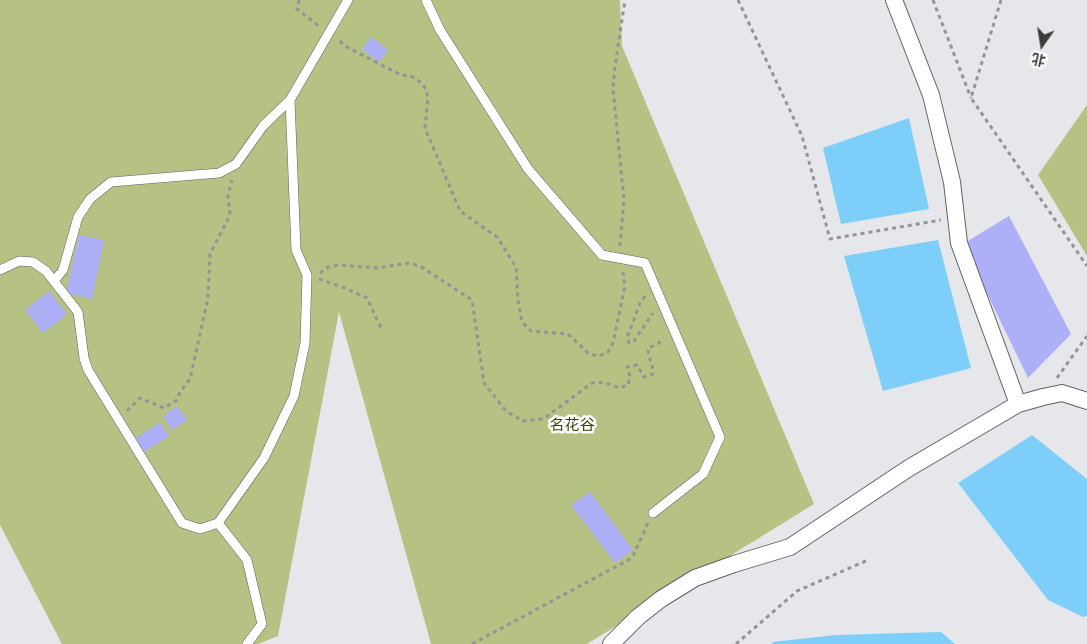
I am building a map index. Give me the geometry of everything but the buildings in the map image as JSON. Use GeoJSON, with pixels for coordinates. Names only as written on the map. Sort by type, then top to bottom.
{"type":"FeatureCollection","features":[{"type":"Feature","properties":{"kind":"street"},"geometry":{"type":"LineString","coordinates":[[894,0],[931,95],[952,182],[959,242],[1018,404]]}},
{"type":"Feature","properties":{"kind":"street"},"geometry":{"type":"LineString","coordinates":[[611,644],[638,617],[695,578],[790,547],[909,468],[1018,404],[1043,396],[1062,393],[1087,401]]}},
{"type":"Feature","properties":{"kind":"lane"},"geometry":{"type":"LineString","coordinates":[[54,281],[63,270],[78,217],[90,199],[111,182],[219,173],[236,164],[263,126],[290,100],[348,0]]}},
{"type":"Feature","properties":{"kind":"lane"},"geometry":{"type":"LineString","coordinates":[[426,0],[440,30],[528,169],[602,255],[645,263],[720,437],[704,474],[653,513]]}},
{"type":"Feature","properties":{"kind":"lane"},"geometry":{"type":"LineString","coordinates":[[0,270],[19,261],[32,262],[46,270],[78,312],[84,358],[88,370],[182,523],[200,529],[218,523],[264,458],[294,396],[305,343],[307,275],[296,250],[290,100]]}},
{"type":"Feature","properties":{"kind":"lane"},"geometry":{"type":"LineString","coordinates":[[218,523],[247,560],[262,624],[247,644]]}},
{"type":"Feature","properties":{"kind":"path"},"geometry":{"type":"LineString","coordinates":[[298,0],[297,9],[320,27],[330,30]]}},
{"type":"Feature","properties":{"kind":"path"},"geometry":{"type":"LineString","coordinates":[[738,0],[802,136],[830,239],[956,218]]}},
{"type":"Feature","properties":{"kind":"path"},"geometry":{"type":"LineString","coordinates":[[933,0],[971,98],[1087,266]]}},
{"type":"Feature","properties":{"kind":"path"},"geometry":{"type":"LineString","coordinates":[[971,98],[1001,0]]}},
{"type":"Feature","properties":{"kind":"path"},"geometry":{"type":"LineString","coordinates":[[125,414],[140,398],[164,408],[177,400],[180,392],[190,379],[208,298],[210,254],[230,215],[228,195],[236,164]]}},
{"type":"Feature","properties":{"kind":"path"},"geometry":{"type":"LineString","coordinates":[[619,250],[627,248]]}},
{"type":"Feature","properties":{"kind":"path"},"geometry":{"type":"LineString","coordinates":[[307,275],[321,273],[328,267],[339,265],[378,268],[408,263],[420,266],[472,300],[484,382],[506,411],[523,421],[543,419],[592,383],[609,384],[618,388],[628,385],[630,376],[627,366],[637,366],[644,377],[653,374],[653,364],[648,356],[648,348],[658,344],[665,337],[669,319]]}},
{"type":"Feature","properties":{"kind":"path"},"geometry":{"type":"LineString","coordinates":[[307,275],[367,298],[382,330]]}},
{"type":"Feature","properties":{"kind":"path"},"geometry":{"type":"LineString","coordinates":[[654,284],[640,302],[627,338],[629,343],[634,341],[662,302]]}},
{"type":"Feature","properties":{"kind":"path"},"geometry":{"type":"LineString","coordinates":[[1043,396],[1087,336]]}},
{"type":"Feature","properties":{"kind":"path"},"geometry":{"type":"LineString","coordinates":[[472,644],[632,558],[653,513]]}},
{"type":"Feature","properties":{"kind":"path"},"geometry":{"type":"LineString","coordinates":[[736,644],[797,591],[868,560]]}},
{"type":"Feature","properties":{"kind":"green space","name":"名花谷"},"geometry":{"type":"Polygon","coordinates":[[[0,0],[620,0],[622,46],[814,504],[587,644],[431,644],[339,312],[278,636],[258,644],[62,644],[0,525],[0,0]]]}},
{"type":"Feature","properties":{"kind":"green space"},"geometry":{"type":"Polygon","coordinates":[[[1087,105],[1087,256],[1038,175],[1087,105]]]}},
{"type":"Feature","properties":{"kind":"water"},"geometry":{"type":"Polygon","coordinates":[[[909,118],[929,209],[841,224],[823,148],[909,118]]]}},
{"type":"Feature","properties":{"kind":"water"},"geometry":{"type":"Polygon","coordinates":[[[938,240],[971,368],[883,391],[844,256],[938,240]]]}},
{"type":"Feature","properties":{"kind":"water"},"geometry":{"type":"Polygon","coordinates":[[[1032,435],[1087,479],[1087,616],[1083,617],[1048,600],[958,483],[1032,435]]]}},
{"type":"Feature","properties":{"kind":"water"},"geometry":{"type":"Polygon","coordinates":[[[941,632],[955,644],[772,644],[773,642],[835,635],[941,632]]]}}]}
